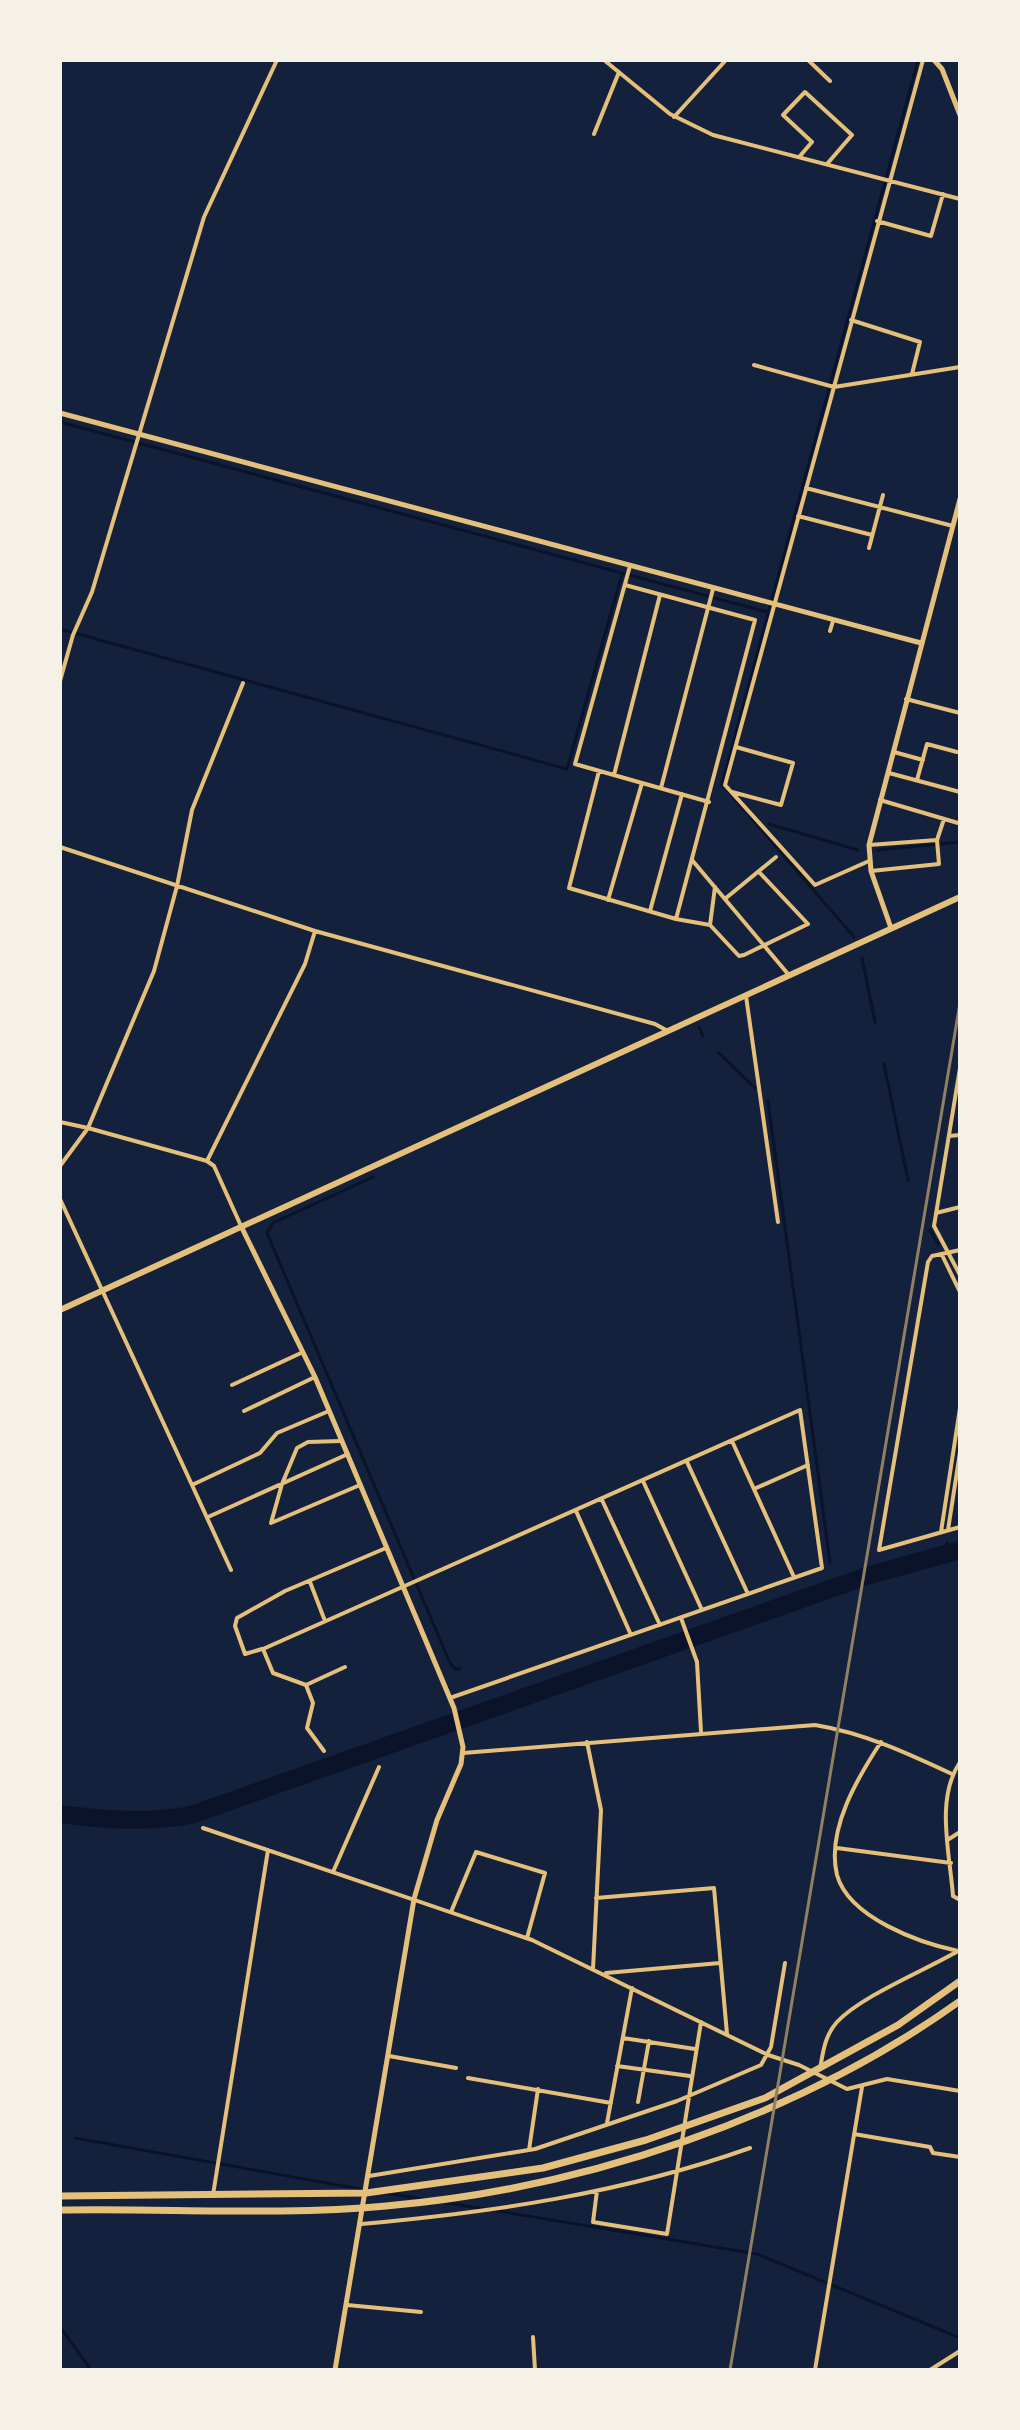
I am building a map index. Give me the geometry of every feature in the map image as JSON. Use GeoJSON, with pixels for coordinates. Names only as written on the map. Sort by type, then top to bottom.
{"type":"FeatureCollection","features":[{"type":"Feature","properties":{"kind":"highway"},"geometry":{"type":"LineString","coordinates":[[60,2196],[366,2193],[543,2168],[646,2140],[765,2098],[898,2025],[960,1981]]}},
{"type":"Feature","properties":{"kind":"highway"},"geometry":{"type":"LineString","coordinates":[[60,2210],[364,2208],[508,2189],[649,2152],[752,2114],[853,2065],[960,2001]]}},
{"type":"Feature","properties":{"kind":"main road"},"geometry":{"type":"LineString","coordinates":[[60,1310],[960,897]]}},
{"type":"Feature","properties":{"kind":"street"},"geometry":{"type":"LineString","coordinates":[[60,681],[73,635],[92,592],[204,217],[277,60]]}},
{"type":"Feature","properties":{"kind":"street"},"geometry":{"type":"LineString","coordinates":[[604,60],[674,117],[713,135],[960,199]]}},
{"type":"Feature","properties":{"kind":"street"},"geometry":{"type":"LineString","coordinates":[[674,117],[726,60]]}},
{"type":"Feature","properties":{"kind":"street"},"geometry":{"type":"LineString","coordinates":[[808,60],[830,81]]}},
{"type":"Feature","properties":{"kind":"street"},"geometry":{"type":"LineString","coordinates":[[869,861],[815,885],[725,785],[834,387],[886,180],[923,60]]}},
{"type":"Feature","properties":{"kind":"street"},"geometry":{"type":"LineString","coordinates":[[934,60],[942,69],[960,115]]}},
{"type":"Feature","properties":{"kind":"street"},"geometry":{"type":"LineString","coordinates":[[594,134],[619,72]]}},
{"type":"Feature","properties":{"kind":"street"},"geometry":{"type":"LineString","coordinates":[[800,156],[812,142],[783,115],[805,92],[852,135],[827,164]]}},
{"type":"Feature","properties":{"kind":"street"},"geometry":{"type":"LineString","coordinates":[[877,221],[931,236],[943,194]]}},
{"type":"Feature","properties":{"kind":"street"},"geometry":{"type":"LineString","coordinates":[[851,320],[920,342],[912,375]]}},
{"type":"Feature","properties":{"kind":"street"},"geometry":{"type":"LineString","coordinates":[[754,365],[834,387],[960,367]]}},
{"type":"Feature","properties":{"kind":"street"},"geometry":{"type":"LineString","coordinates":[[60,413],[921,643]]}},
{"type":"Feature","properties":{"kind":"street"},"geometry":{"type":"LineString","coordinates":[[806,488],[953,526]]}},
{"type":"Feature","properties":{"kind":"street"},"geometry":{"type":"LineString","coordinates":[[869,548],[883,495]]}},
{"type":"Feature","properties":{"kind":"street"},"geometry":{"type":"LineString","coordinates":[[891,928],[871,871],[869,845],[960,499]]}},
{"type":"Feature","properties":{"kind":"street"},"geometry":{"type":"LineString","coordinates":[[798,516],[872,535]]}},
{"type":"Feature","properties":{"kind":"street"},"geometry":{"type":"LineString","coordinates":[[630,566],[575,764],[709,802]]}},
{"type":"Feature","properties":{"kind":"street"},"geometry":{"type":"LineString","coordinates":[[625,585],[755,620],[676,919]]}},
{"type":"Feature","properties":{"kind":"street"},"geometry":{"type":"LineString","coordinates":[[661,788],[713,589]]}},
{"type":"Feature","properties":{"kind":"street"},"geometry":{"type":"LineString","coordinates":[[614,775],[660,594]]}},
{"type":"Feature","properties":{"kind":"street"},"geometry":{"type":"LineString","coordinates":[[830,631],[833,621]]}},
{"type":"Feature","properties":{"kind":"street"},"geometry":{"type":"LineString","coordinates":[[60,1166],[88,1128],[154,971],[177,886],[192,810],[243,683]]}},
{"type":"Feature","properties":{"kind":"street"},"geometry":{"type":"LineString","coordinates":[[906,699],[960,713]]}},
{"type":"Feature","properties":{"kind":"street"},"geometry":{"type":"LineString","coordinates":[[917,780],[927,744],[957,752]]}},
{"type":"Feature","properties":{"kind":"street"},"geometry":{"type":"LineString","coordinates":[[731,791],[781,805],[793,763],[736,747]]}},
{"type":"Feature","properties":{"kind":"street"},"geometry":{"type":"LineString","coordinates":[[892,751],[923,760]]}},
{"type":"Feature","properties":{"kind":"street"},"geometry":{"type":"LineString","coordinates":[[599,771],[569,888],[676,919],[710,925],[739,956],[808,924],[759,872]]}},
{"type":"Feature","properties":{"kind":"street"},"geometry":{"type":"LineString","coordinates":[[887,772],[960,792]]}},
{"type":"Feature","properties":{"kind":"street"},"geometry":{"type":"LineString","coordinates":[[608,900],[642,783]]}},
{"type":"Feature","properties":{"kind":"street"},"geometry":{"type":"LineString","coordinates":[[650,911],[682,794]]}},
{"type":"Feature","properties":{"kind":"street"},"geometry":{"type":"LineString","coordinates":[[880,800],[958,823]]}},
{"type":"Feature","properties":{"kind":"street"},"geometry":{"type":"LineString","coordinates":[[871,871],[939,864],[937,840],[944,819]]}},
{"type":"Feature","properties":{"kind":"street"},"geometry":{"type":"LineString","coordinates":[[869,845],[937,840]]}},
{"type":"Feature","properties":{"kind":"street"},"geometry":{"type":"LineString","coordinates":[[60,847],[315,931],[655,1024],[666,1030]]}},
{"type":"Feature","properties":{"kind":"street"},"geometry":{"type":"LineString","coordinates":[[726,898],[776,857]]}},
{"type":"Feature","properties":{"kind":"street"},"geometry":{"type":"LineString","coordinates":[[692,860],[788,974]]}},
{"type":"Feature","properties":{"kind":"street"},"geometry":{"type":"LineString","coordinates":[[710,925],[715,887]]}},
{"type":"Feature","properties":{"kind":"street"},"geometry":{"type":"LineString","coordinates":[[207,1161],[298,978],[315,931]]}},
{"type":"Feature","properties":{"kind":"street"},"geometry":{"type":"LineString","coordinates":[[745,994],[778,1222]]}},
{"type":"Feature","properties":{"kind":"street"},"geometry":{"type":"LineString","coordinates":[[960,1068],[934,1226],[960,1275]]}},
{"type":"Feature","properties":{"kind":"street"},"geometry":{"type":"LineString","coordinates":[[60,1122],[207,1161],[214,1166],[315,1377],[450,1698],[461,1735],[463,1753],[456,1780],[437,1820],[414,1899],[335,2370]]}},
{"type":"Feature","properties":{"kind":"street"},"geometry":{"type":"LineString","coordinates":[[949,1136],[960,1135]]}},
{"type":"Feature","properties":{"kind":"street"},"geometry":{"type":"LineString","coordinates":[[60,1199],[231,1570]]}},
{"type":"Feature","properties":{"kind":"street"},"geometry":{"type":"LineString","coordinates":[[936,1213],[960,1207]]}},
{"type":"Feature","properties":{"kind":"street"},"geometry":{"type":"LineString","coordinates":[[960,1250],[942,1254],[928,1262],[879,1550],[960,1527]]}},
{"type":"Feature","properties":{"kind":"street"},"geometry":{"type":"LineString","coordinates":[[942,1254],[960,1292]]}},
{"type":"Feature","properties":{"kind":"street"},"geometry":{"type":"LineString","coordinates":[[232,1385],[301,1353]]}},
{"type":"Feature","properties":{"kind":"street"},"geometry":{"type":"LineString","coordinates":[[244,1411],[315,1377]]}},
{"type":"Feature","properties":{"kind":"street"},"geometry":{"type":"LineString","coordinates":[[941,1532],[960,1408]]}},
{"type":"Feature","properties":{"kind":"street"},"geometry":{"type":"LineString","coordinates":[[386,1548],[309,1581],[237,1618],[235,1626],[245,1654],[404,1588],[800,1410],[822,1568],[450,1698]]}},
{"type":"Feature","properties":{"kind":"street"},"geometry":{"type":"LineString","coordinates":[[192,1485],[260,1453],[277,1433],[329,1411]]}},
{"type":"Feature","properties":{"kind":"street"},"geometry":{"type":"LineString","coordinates":[[342,1441],[308,1442],[297,1448],[271,1523],[360,1485]]}},
{"type":"Feature","properties":{"kind":"street"},"geometry":{"type":"LineString","coordinates":[[732,1441],[794,1577]]}},
{"type":"Feature","properties":{"kind":"street"},"geometry":{"type":"LineString","coordinates":[[948,1530],[960,1452]]}},
{"type":"Feature","properties":{"kind":"street"},"geometry":{"type":"LineString","coordinates":[[208,1517],[348,1454]]}},
{"type":"Feature","properties":{"kind":"street"},"geometry":{"type":"LineString","coordinates":[[687,1461],[748,1594]]}},
{"type":"Feature","properties":{"kind":"street"},"geometry":{"type":"LineString","coordinates":[[754,1489],[808,1465]]}},
{"type":"Feature","properties":{"kind":"street"},"geometry":{"type":"LineString","coordinates":[[643,1481],[702,1610]]}},
{"type":"Feature","properties":{"kind":"street"},"geometry":{"type":"LineString","coordinates":[[601,1500],[660,1625]]}},
{"type":"Feature","properties":{"kind":"street"},"geometry":{"type":"LineString","coordinates":[[576,1511],[631,1635]]}},
{"type":"Feature","properties":{"kind":"street"},"geometry":{"type":"LineString","coordinates":[[309,1581],[325,1621]]}},
{"type":"Feature","properties":{"kind":"street"},"geometry":{"type":"LineString","coordinates":[[681,1618],[694,1655],[701,1733]]}},
{"type":"Feature","properties":{"kind":"street"},"geometry":{"type":"LineString","coordinates":[[263,1649],[273,1673],[306,1685],[345,1667]]}},
{"type":"Feature","properties":{"kind":"street"},"geometry":{"type":"LineString","coordinates":[[306,1685],[313,1703],[307,1728],[324,1751]]}},
{"type":"Feature","properties":{"kind":"street"},"geometry":{"type":"LineString","coordinates":[[463,1753],[815,1725],[881,1742],[952,1774]]}},
{"type":"Feature","properties":{"kind":"street"},"geometry":{"type":"LineString","coordinates":[[587,1742],[601,1810],[593,1969]]}},
{"type":"Feature","properties":{"kind":"street"},"geometry":{"type":"LineString","coordinates":[[881,1742],[851,1795],[837,1848],[837,1876],[853,1899],[899,1933],[921,1943],[959,1950]]}},
{"type":"Feature","properties":{"kind":"street"},"geometry":{"type":"LineString","coordinates":[[960,1762],[952,1774],[946,1796],[953,1896],[960,1900]]}},
{"type":"Feature","properties":{"kind":"street"},"geometry":{"type":"LineString","coordinates":[[333,1872],[379,1767]]}},
{"type":"Feature","properties":{"kind":"street"},"geometry":{"type":"LineString","coordinates":[[203,1828],[527,1938],[768,2055],[799,2065],[847,2089],[887,2079],[960,2091]]}},
{"type":"Feature","properties":{"kind":"street"},"geometry":{"type":"LineString","coordinates":[[949,1839],[960,1832]]}},
{"type":"Feature","properties":{"kind":"street"},"geometry":{"type":"LineString","coordinates":[[837,1848],[951,1863]]}},
{"type":"Feature","properties":{"kind":"street"},"geometry":{"type":"LineString","coordinates":[[213,2195],[268,1850]]}},
{"type":"Feature","properties":{"kind":"street"},"geometry":{"type":"LineString","coordinates":[[451,1912],[476,1852],[545,1873],[527,1938]]}},
{"type":"Feature","properties":{"kind":"street"},"geometry":{"type":"LineString","coordinates":[[596,1898],[714,1888],[727,2034]]}},
{"type":"Feature","properties":{"kind":"street"},"geometry":{"type":"LineString","coordinates":[[819,2076],[826,2038],[837,2021],[959,1950]]}},
{"type":"Feature","properties":{"kind":"street"},"geometry":{"type":"LineString","coordinates":[[603,1974],[720,1963]]}},
{"type":"Feature","properties":{"kind":"street"},"geometry":{"type":"LineString","coordinates":[[369,2176],[529,2150],[689,2096],[761,2065],[768,2055],[785,1963]]}},
{"type":"Feature","properties":{"kind":"street"},"geometry":{"type":"LineString","coordinates":[[607,2124],[632,1988]]}},
{"type":"Feature","properties":{"kind":"street"},"geometry":{"type":"LineString","coordinates":[[597,2191],[593,2222],[667,2234],[701,2022]]}},
{"type":"Feature","properties":{"kind":"street"},"geometry":{"type":"LineString","coordinates":[[623,2038],[696,2049]]}},
{"type":"Feature","properties":{"kind":"street"},"geometry":{"type":"LineString","coordinates":[[638,2102],[649,2041]]}},
{"type":"Feature","properties":{"kind":"street"},"geometry":{"type":"LineString","coordinates":[[389,2056],[456,2068]]}},
{"type":"Feature","properties":{"kind":"street"},"geometry":{"type":"LineString","coordinates":[[617,2066],[692,2076]]}},
{"type":"Feature","properties":{"kind":"street"},"geometry":{"type":"LineString","coordinates":[[468,2078],[611,2103]]}},
{"type":"Feature","properties":{"kind":"street"},"geometry":{"type":"LineString","coordinates":[[815,2370],[862,2087]]}},
{"type":"Feature","properties":{"kind":"street"},"geometry":{"type":"LineString","coordinates":[[529,2150],[538,2089]]}},
{"type":"Feature","properties":{"kind":"street"},"geometry":{"type":"LineString","coordinates":[[854,2134],[960,2157]]}},
{"type":"Feature","properties":{"kind":"street"},"geometry":{"type":"LineString","coordinates":[[361,2224],[454,2216],[597,2191],[676,2175],[750,2148]]}},
{"type":"Feature","properties":{"kind":"street"},"geometry":{"type":"LineString","coordinates":[[347,2305],[421,2312]]}},
{"type":"Feature","properties":{"kind":"street"},"geometry":{"type":"LineString","coordinates":[[533,2337],[535,2370]]}},
{"type":"Feature","properties":{"kind":"street"},"geometry":{"type":"LineString","coordinates":[[930,2370],[960,2351]]}},
{"type":"Feature","properties":{"kind":"waterway"},"geometry":{"type":"LineString","coordinates":[[854,937],[722,784],[918,60]]}},
{"type":"Feature","properties":{"kind":"waterway"},"geometry":{"type":"LineString","coordinates":[[60,422],[767,612]]}},
{"type":"Feature","properties":{"kind":"waterway"},"geometry":{"type":"LineString","coordinates":[[60,629],[567,769],[622,574]]}},
{"type":"Feature","properties":{"kind":"waterway"},"geometry":{"type":"LineString","coordinates":[[769,824],[858,850]]}},
{"type":"Feature","properties":{"kind":"waterway"},"geometry":{"type":"LineString","coordinates":[[878,850],[960,842]]}},
{"type":"Feature","properties":{"kind":"waterway"},"geometry":{"type":"LineString","coordinates":[[862,958],[875,1022]]}},
{"type":"Feature","properties":{"kind":"waterway"},"geometry":{"type":"LineString","coordinates":[[699,1027],[703,1036]]}},
{"type":"Feature","properties":{"kind":"waterway"},"geometry":{"type":"LineString","coordinates":[[719,1053],[755,1088]]}},
{"type":"Feature","properties":{"kind":"waterway"},"geometry":{"type":"LineString","coordinates":[[884,1064],[908,1180]]}},
{"type":"Feature","properties":{"kind":"waterway"},"geometry":{"type":"LineString","coordinates":[[768,1101],[830,1562]]}},
{"type":"Feature","properties":{"kind":"waterway"},"geometry":{"type":"LineString","coordinates":[[373,1177],[273,1223],[267,1233],[450,1663],[455,1669],[460,1669]]}},
{"type":"Feature","properties":{"kind":"waterway"},"geometry":{"type":"LineString","coordinates":[[930,1230],[938,1244]]}},
{"type":"Feature","properties":{"kind":"waterway"},"geometry":{"type":"LineString","coordinates":[[947,1543],[950,1552]]}},
{"type":"Feature","properties":{"kind":"waterway"},"geometry":{"type":"LineString","coordinates":[[60,1814],[126,1820],[191,1815],[867,1576],[960,1550]]}},
{"type":"Feature","properties":{"kind":"waterway"},"geometry":{"type":"LineString","coordinates":[[75,2138],[366,2190]]}},
{"type":"Feature","properties":{"kind":"waterway"},"geometry":{"type":"LineString","coordinates":[[386,2193],[422,2199]]}},
{"type":"Feature","properties":{"kind":"waterway"},"geometry":{"type":"LineString","coordinates":[[441,2202],[485,2209]]}},
{"type":"Feature","properties":{"kind":"waterway"},"geometry":{"type":"LineString","coordinates":[[492,2210],[757,2254],[960,2338]]}},
{"type":"Feature","properties":{"kind":"waterway"},"geometry":{"type":"LineString","coordinates":[[60,2327],[91,2370]]}},
{"type":"Feature","properties":{"kind":"railway"},"geometry":{"type":"LineString","coordinates":[[730,2370],[960,1003]]}}]}
